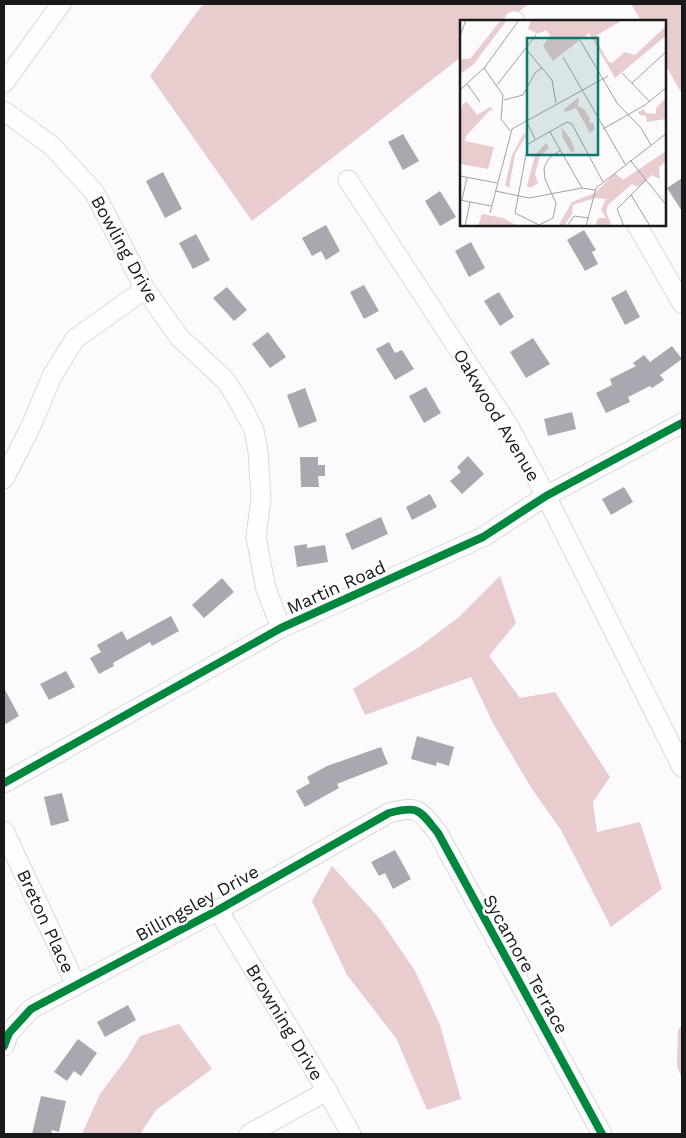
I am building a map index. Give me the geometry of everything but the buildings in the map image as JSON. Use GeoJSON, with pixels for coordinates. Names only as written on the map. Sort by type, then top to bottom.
{"type":"FeatureCollection","features":[{"type":"Feature","properties":{"kind":"street"},"geometry":{"type":"LineString","coordinates":[[4,83],[61,4]]}},
{"type":"Feature","properties":{"kind":"street","name":"Bowling Drive"},"geometry":{"type":"LineString","coordinates":[[4,111],[52,146],[94,192],[144,289],[179,337],[226,381],[254,430],[261,472],[261,498],[256,537],[266,589],[281,628]]}},
{"type":"Feature","properties":{"kind":"street","name":"Oakwood Avenue"},"geometry":{"type":"LineString","coordinates":[[348,180],[508,425],[546,496],[682,767]]}},
{"type":"Feature","properties":{"kind":"street"},"geometry":{"type":"LineString","coordinates":[[638,226],[682,303]]}},
{"type":"Feature","properties":{"kind":"street"},"geometry":{"type":"LineString","coordinates":[[4,479],[31,426],[52,376],[75,339],[144,289]]}},
{"type":"Feature","properties":{"kind":"street","name":"Martin Road"},"geometry":{"type":"LineString","coordinates":[[4,783],[281,628],[483,537],[546,496],[682,423]]}},
{"type":"Feature","properties":{"kind":"street","name":"Billingsley Drive"},"geometry":{"type":"LineString","coordinates":[[4,1046],[9,1033],[31,1010],[76,984],[218,910],[388,813],[410,809],[420,811]]}},
{"type":"Feature","properties":{"kind":"street","name":"Sycamore Terrace"},"geometry":{"type":"LineString","coordinates":[[420,811],[438,833],[602,1134]]}},
{"type":"Feature","properties":{"kind":"street","name":"Breton Place"},"geometry":{"type":"LineString","coordinates":[[4,831],[76,984]]}},
{"type":"Feature","properties":{"kind":"street","name":"Browning Drive"},"geometry":{"type":"LineString","coordinates":[[218,910],[327,1090],[351,1134]]}},
{"type":"Feature","properties":{"kind":"street"},"geometry":{"type":"LineString","coordinates":[[249,1134],[327,1090]]}},
{"type":"Feature","properties":{"kind":"shaded area"},"geometry":{"type":"Polygon","coordinates":[[[203,4],[529,4],[507,20],[460,20],[460,58],[252,221],[150,76],[203,4]]]}},
{"type":"Feature","properties":{"kind":"shaded area"},"geometry":{"type":"Polygon","coordinates":[[[631,4],[682,4],[682,94],[666,66],[666,20],[640,20],[631,4]]]}},
{"type":"Feature","properties":{"kind":"shaded area"},"geometry":{"type":"Polygon","coordinates":[[[500,576],[516,623],[489,656],[520,698],[555,692],[610,777],[593,802],[597,832],[640,822],[662,889],[611,927],[561,830],[532,789],[494,725],[471,677],[365,715],[353,689],[419,647],[459,617],[500,576]]]}},
{"type":"Feature","properties":{"kind":"shaded area"},"geometry":{"type":"Polygon","coordinates":[[[332,866],[379,918],[415,971],[440,1025],[461,1099],[427,1110],[396,1038],[347,975],[312,901],[332,866]]]}},
{"type":"Feature","properties":{"kind":"shaded area"},"geometry":{"type":"Polygon","coordinates":[[[179,1024],[212,1069],[156,1110],[140,1134],[82,1134],[100,1094],[127,1058],[140,1036],[179,1024]]]}},
{"type":"Feature","properties":{"kind":"shaded area"},"geometry":{"type":"Polygon","coordinates":[[[682,1025],[682,1079],[677,1066],[678,1030],[682,1025]]]}},
{"type":"Feature","properties":{"kind":"cycle path"},"geometry":{"type":"LineString","coordinates":[[4,783],[281,628],[483,537],[546,496],[682,423]]}},
{"type":"Feature","properties":{"kind":"cycle path"},"geometry":{"type":"LineString","coordinates":[[4,1046],[9,1033],[31,1009],[218,910],[389,813],[413,810],[422,814],[438,833],[602,1134]]}}]}
